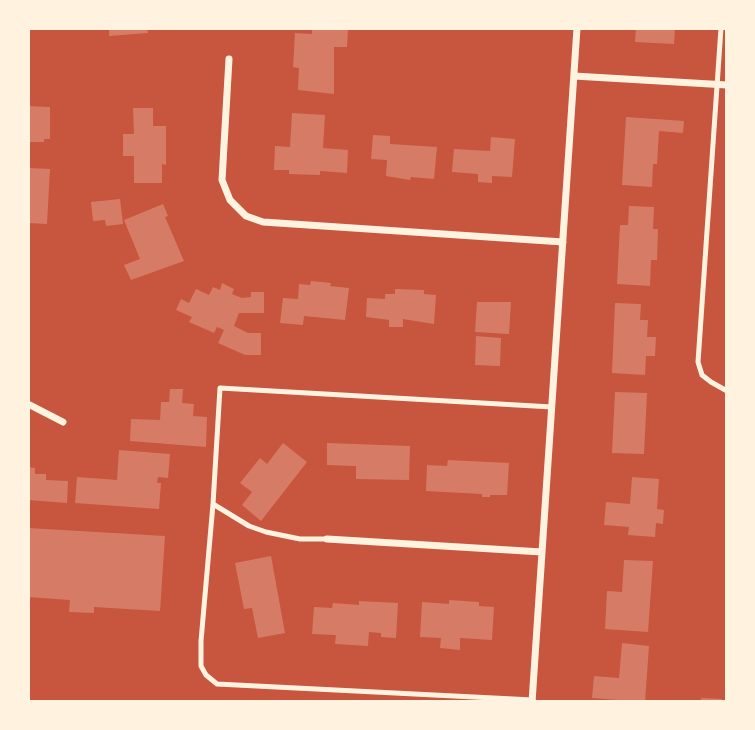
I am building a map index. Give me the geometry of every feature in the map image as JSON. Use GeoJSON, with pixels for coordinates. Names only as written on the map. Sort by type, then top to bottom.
{"type":"FeatureCollection","features":[{"type":"Feature","properties":{"kind":"street"},"geometry":{"type":"LineString","coordinates":[[532,701],[577,28]]}},
{"type":"Feature","properties":{"kind":"street"},"geometry":{"type":"LineString","coordinates":[[229,59],[222,180],[230,200],[246,216],[263,222],[563,242]]}},
{"type":"Feature","properties":{"kind":"street"},"geometry":{"type":"LineString","coordinates":[[574,76],[727,85]]}},
{"type":"Feature","properties":{"kind":"street"},"geometry":{"type":"LineString","coordinates":[[28,404],[63,422]]}},
{"type":"Feature","properties":{"kind":"street"},"geometry":{"type":"LineString","coordinates":[[327,539],[542,552]]}},
{"type":"Feature","properties":{"kind":"lane"},"geometry":{"type":"LineString","coordinates":[[721,28],[698,362],[702,374],[727,391]]}},
{"type":"Feature","properties":{"kind":"lane"},"geometry":{"type":"LineString","coordinates":[[532,701],[217,684],[206,675],[201,666],[201,641],[220,388],[552,407]]}},
{"type":"Feature","properties":{"kind":"lane"},"geometry":{"type":"LineString","coordinates":[[213,503],[240,521],[266,532],[300,539],[327,539]]}},
{"type":"Feature","properties":{"kind":"building"},"geometry":{"type":"Polygon","coordinates":[[[109,28],[147,28],[148,33],[109,36],[109,28]]]}},
{"type":"Feature","properties":{"kind":"building"},"geometry":{"type":"Polygon","coordinates":[[[312,28],[348,28],[347,47],[334,47],[334,94],[298,90],[299,68],[293,67],[295,33],[312,34],[312,28]]]}},
{"type":"Feature","properties":{"kind":"building"},"geometry":{"type":"Polygon","coordinates":[[[636,28],[675,28],[674,44],[635,42],[636,28]]]}},
{"type":"Feature","properties":{"kind":"building"},"geometry":{"type":"Polygon","coordinates":[[[28,106],[50,107],[50,139],[44,139],[44,142],[28,142],[28,106]]]}},
{"type":"Feature","properties":{"kind":"building"},"geometry":{"type":"Polygon","coordinates":[[[133,108],[153,108],[153,126],[166,126],[166,165],[162,164],[162,183],[134,183],[134,156],[123,156],[123,134],[134,134],[133,108]]]}},
{"type":"Feature","properties":{"kind":"building"},"geometry":{"type":"Polygon","coordinates":[[[292,113],[325,115],[323,148],[348,150],[347,173],[320,171],[320,175],[289,174],[289,170],[274,170],[275,146],[290,147],[292,113]]]}},
{"type":"Feature","properties":{"kind":"building"},"geometry":{"type":"Polygon","coordinates":[[[626,117],[684,121],[683,133],[659,131],[657,164],[653,164],[652,187],[622,185],[626,117]]]}},
{"type":"Feature","properties":{"kind":"building"},"geometry":{"type":"Polygon","coordinates":[[[373,135],[390,136],[390,144],[437,147],[434,179],[411,177],[410,180],[386,176],[387,160],[371,159],[373,135]]]}},
{"type":"Feature","properties":{"kind":"building"},"geometry":{"type":"Polygon","coordinates":[[[491,137],[515,139],[512,177],[492,176],[492,183],[478,182],[478,174],[452,172],[454,149],[490,151],[491,137]]]}},
{"type":"Feature","properties":{"kind":"building"},"geometry":{"type":"Polygon","coordinates":[[[28,168],[50,169],[47,224],[28,223],[28,168]]]}},
{"type":"Feature","properties":{"kind":"building"},"geometry":{"type":"Polygon","coordinates":[[[120,199],[123,224],[106,226],[105,220],[93,221],[91,202],[120,199]]]}},
{"type":"Feature","properties":{"kind":"building"},"geometry":{"type":"Polygon","coordinates":[[[163,204],[168,216],[165,217],[184,261],[131,280],[124,265],[140,259],[124,220],[163,204]]]}},
{"type":"Feature","properties":{"kind":"building"},"geometry":{"type":"Polygon","coordinates":[[[629,206],[654,207],[653,229],[658,229],[657,260],[651,260],[650,286],[617,284],[620,225],[628,225],[629,206]]]}},
{"type":"Feature","properties":{"kind":"building"},"geometry":{"type":"Polygon","coordinates":[[[311,281],[349,288],[345,320],[304,316],[303,325],[280,323],[283,298],[298,299],[299,284],[310,285],[311,281]]]}},
{"type":"Feature","properties":{"kind":"building"},"geometry":{"type":"Polygon","coordinates":[[[222,283],[234,289],[232,294],[242,298],[251,297],[251,292],[264,292],[264,313],[239,313],[234,326],[248,333],[261,333],[261,355],[245,355],[218,343],[224,330],[217,327],[214,333],[189,322],[192,317],[176,310],[181,299],[189,303],[196,289],[209,295],[213,287],[220,290],[222,283]]]}},
{"type":"Feature","properties":{"kind":"building"},"geometry":{"type":"Polygon","coordinates":[[[395,289],[424,290],[424,294],[436,295],[434,324],[403,319],[403,327],[389,327],[389,320],[366,317],[367,298],[385,299],[385,294],[395,294],[395,289]]]}},
{"type":"Feature","properties":{"kind":"building"},"geometry":{"type":"Polygon","coordinates":[[[477,302],[511,302],[509,334],[475,332],[477,302]]]}},
{"type":"Feature","properties":{"kind":"building"},"geometry":{"type":"Polygon","coordinates":[[[615,303],[641,304],[640,320],[648,320],[647,337],[656,337],[655,356],[646,356],[645,375],[612,373],[615,303]]]}},
{"type":"Feature","properties":{"kind":"building"},"geometry":{"type":"Polygon","coordinates":[[[476,336],[501,338],[500,366],[475,365],[476,336]]]}},
{"type":"Feature","properties":{"kind":"building"},"geometry":{"type":"Polygon","coordinates":[[[170,389],[183,389],[182,403],[194,404],[193,416],[207,417],[206,447],[130,441],[131,419],[160,420],[161,402],[169,402],[170,389]]]}},
{"type":"Feature","properties":{"kind":"building"},"geometry":{"type":"Polygon","coordinates":[[[615,392],[647,393],[644,454],[612,453],[615,392]]]}},
{"type":"Feature","properties":{"kind":"building"},"geometry":{"type":"Polygon","coordinates":[[[283,443],[307,462],[261,521],[242,505],[252,492],[240,483],[260,458],[267,464],[283,443]]]}},
{"type":"Feature","properties":{"kind":"building"},"geometry":{"type":"Polygon","coordinates":[[[327,443],[410,446],[409,480],[356,479],[356,466],[327,465],[327,443]]]}},
{"type":"Feature","properties":{"kind":"building"},"geometry":{"type":"Polygon","coordinates":[[[119,450],[170,454],[168,478],[158,477],[157,483],[161,483],[159,509],[75,503],[77,477],[117,480],[119,450]]]}},
{"type":"Feature","properties":{"kind":"building"},"geometry":{"type":"Polygon","coordinates":[[[448,460],[509,463],[507,495],[482,497],[482,494],[426,491],[427,465],[447,466],[448,460]]]}},
{"type":"Feature","properties":{"kind":"building"},"geometry":{"type":"Polygon","coordinates":[[[28,467],[35,468],[35,474],[46,474],[46,480],[68,481],[67,503],[28,500],[28,467]]]}},
{"type":"Feature","properties":{"kind":"building"},"geometry":{"type":"Polygon","coordinates":[[[632,477],[659,479],[657,509],[664,510],[663,524],[656,523],[655,537],[628,535],[629,527],[604,525],[606,502],[630,504],[632,477]]]}},
{"type":"Feature","properties":{"kind":"building"},"geometry":{"type":"Polygon","coordinates":[[[28,528],[165,536],[160,611],[94,607],[94,613],[69,612],[70,600],[28,597],[28,528]]]}},
{"type":"Feature","properties":{"kind":"building"},"geometry":{"type":"Polygon","coordinates":[[[271,556],[285,633],[258,638],[252,608],[244,609],[235,563],[271,556]]]}},
{"type":"Feature","properties":{"kind":"building"},"geometry":{"type":"Polygon","coordinates":[[[624,560],[653,561],[648,632],[605,629],[607,591],[622,592],[624,560]]]}},
{"type":"Feature","properties":{"kind":"building"},"geometry":{"type":"Polygon","coordinates":[[[449,600],[479,602],[479,606],[494,607],[492,640],[460,638],[460,650],[440,648],[441,638],[420,637],[422,602],[449,604],[449,600]]]}},
{"type":"Feature","properties":{"kind":"building"},"geometry":{"type":"Polygon","coordinates":[[[359,601],[398,603],[396,638],[381,637],[381,633],[369,632],[368,646],[335,644],[336,635],[312,634],[314,607],[332,608],[333,603],[359,605],[359,601]]]}},
{"type":"Feature","properties":{"kind":"building"},"geometry":{"type":"Polygon","coordinates":[[[622,643],[649,646],[645,702],[592,698],[594,676],[619,678],[622,643]]]}},
{"type":"Feature","properties":{"kind":"building"},"geometry":{"type":"Polygon","coordinates":[[[701,698],[722,699],[722,702],[701,702],[701,698]]]}}]}
